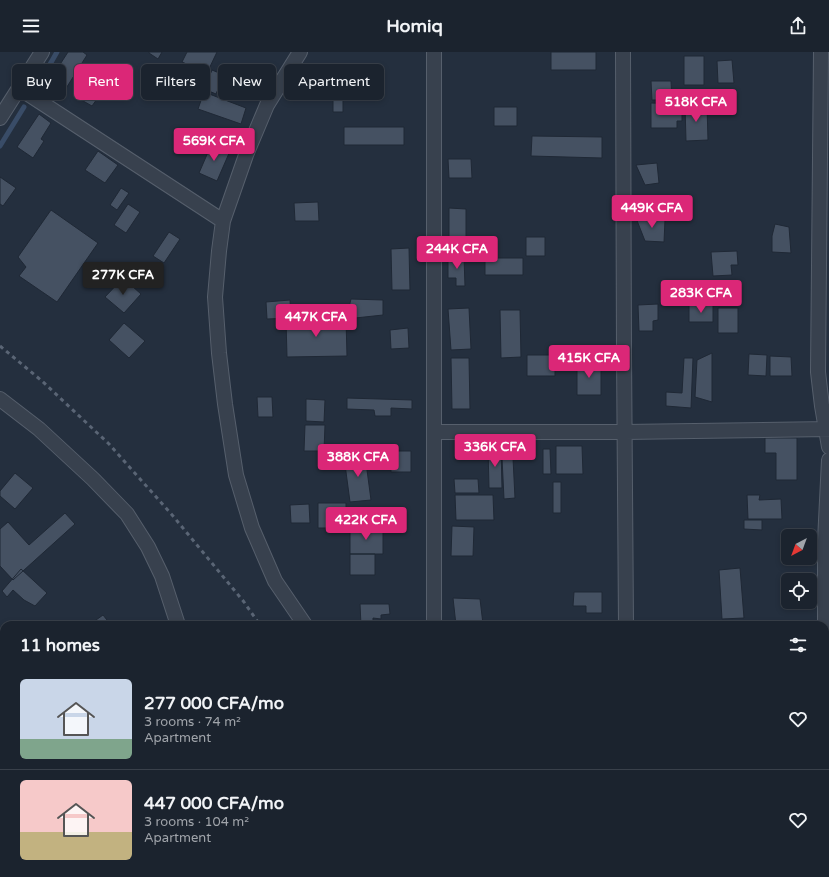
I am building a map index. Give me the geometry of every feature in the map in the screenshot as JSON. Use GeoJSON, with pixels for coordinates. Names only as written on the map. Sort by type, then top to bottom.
{"type":"FeatureCollection","features":[{"type":"Feature","properties":{"kind":"street"},"geometry":{"type":"LineString","coordinates":[[34,64],[42,52]]}},
{"type":"Feature","properties":{"kind":"street"},"geometry":{"type":"LineString","coordinates":[[300,52],[267,105],[246,155],[223,221],[215,297],[223,389],[236,475],[252,528],[275,581],[302,621]]}},
{"type":"Feature","properties":{"kind":"street"},"geometry":{"type":"LineString","coordinates":[[434,52],[434,621]]}},
{"type":"Feature","properties":{"kind":"street"},"geometry":{"type":"LineString","coordinates":[[623,52],[626,621]]}},
{"type":"Feature","properties":{"kind":"street"},"geometry":{"type":"LineString","coordinates":[[821,52],[818,372],[822,406],[828,429],[829,447]]}},
{"type":"Feature","properties":{"kind":"street"},"geometry":{"type":"LineString","coordinates":[[0,118],[12,99]]}},
{"type":"Feature","properties":{"kind":"street"},"geometry":{"type":"LineString","coordinates":[[37,100],[223,221]]}},
{"type":"Feature","properties":{"kind":"street"},"geometry":{"type":"LineString","coordinates":[[0,398],[39,429],[128,514],[148,546],[162,576],[177,621]]}},
{"type":"Feature","properties":{"kind":"street"},"geometry":{"type":"LineString","coordinates":[[435,432],[625,432],[828,429]]}},
{"type":"Feature","properties":{"kind":"street"},"geometry":{"type":"LineString","coordinates":[[825,621],[825,541],[829,460]]}},
{"type":"Feature","properties":{"kind":"building"},"geometry":{"type":"Polygon","coordinates":[[[68,52],[83,52],[87,55],[81,64],[74,64],[74,76],[66,88],[66,64],[60,64],[68,52]]]}},
{"type":"Feature","properties":{"kind":"building"},"geometry":{"type":"Polygon","coordinates":[[[149,52],[162,52],[158,59],[149,52]]]}},
{"type":"Feature","properties":{"kind":"building"},"geometry":{"type":"Polygon","coordinates":[[[187,52],[217,52],[210,67],[210,64],[187,64],[182,62],[187,52]]]}},
{"type":"Feature","properties":{"kind":"building"},"geometry":{"type":"Polygon","coordinates":[[[551,52],[596,52],[596,70],[551,70],[551,52]]]}},
{"type":"Feature","properties":{"kind":"building"},"geometry":{"type":"Polygon","coordinates":[[[684,56],[704,56],[704,85],[684,85],[684,56]]]}},
{"type":"Feature","properties":{"kind":"building"},"geometry":{"type":"Polygon","coordinates":[[[732,60],[734,83],[718,83],[717,61],[732,60]]]}},
{"type":"Feature","properties":{"kind":"building"},"geometry":{"type":"Polygon","coordinates":[[[212,70],[218,72],[218,89],[216,94],[210,92],[210,75],[212,70]]]}},
{"type":"Feature","properties":{"kind":"building"},"geometry":{"type":"Polygon","coordinates":[[[651,81],[671,81],[672,100],[652,100],[651,81]]]}},
{"type":"Feature","properties":{"kind":"building"},"geometry":{"type":"Polygon","coordinates":[[[210,94],[218,97],[218,100],[225,100],[246,108],[241,124],[198,109],[201,100],[210,100],[210,94]]]}},
{"type":"Feature","properties":{"kind":"building"},"geometry":{"type":"Polygon","coordinates":[[[81,100],[96,100],[92,106],[81,100]]]}},
{"type":"Feature","properties":{"kind":"building"},"geometry":{"type":"Polygon","coordinates":[[[333,100],[343,100],[343,112],[333,112],[333,100]]]}},
{"type":"Feature","properties":{"kind":"building"},"geometry":{"type":"Polygon","coordinates":[[[651,103],[682,104],[682,121],[677,121],[677,128],[651,128],[651,103]]]}},
{"type":"Feature","properties":{"kind":"building"},"geometry":{"type":"Polygon","coordinates":[[[685,105],[707,105],[708,140],[686,141],[685,105]]]}},
{"type":"Feature","properties":{"kind":"building"},"geometry":{"type":"Polygon","coordinates":[[[494,107],[517,107],[517,126],[494,126],[494,107]]]}},
{"type":"Feature","properties":{"kind":"building"},"geometry":{"type":"Polygon","coordinates":[[[39,114],[51,123],[41,139],[44,141],[33,158],[17,147],[39,114]]]}},
{"type":"Feature","properties":{"kind":"building"},"geometry":{"type":"Polygon","coordinates":[[[344,127],[404,127],[404,145],[344,145],[344,127]]]}},
{"type":"Feature","properties":{"kind":"building"},"geometry":{"type":"Polygon","coordinates":[[[532,136],[602,137],[602,158],[531,156],[532,136]]]}},
{"type":"Feature","properties":{"kind":"building"},"geometry":{"type":"Polygon","coordinates":[[[212,143],[230,151],[217,181],[199,173],[212,143]]]}},
{"type":"Feature","properties":{"kind":"building"},"geometry":{"type":"Polygon","coordinates":[[[98,151],[118,165],[105,183],[85,170],[98,151]]]}},
{"type":"Feature","properties":{"kind":"building"},"geometry":{"type":"Polygon","coordinates":[[[448,159],[471,159],[472,178],[449,178],[448,159]]]}},
{"type":"Feature","properties":{"kind":"building"},"geometry":{"type":"Polygon","coordinates":[[[657,163],[659,183],[645,185],[636,165],[657,163]]]}},
{"type":"Feature","properties":{"kind":"building"},"geometry":{"type":"Polygon","coordinates":[[[0,177],[16,188],[3,206],[0,204],[0,177]]]}},
{"type":"Feature","properties":{"kind":"building"},"geometry":{"type":"Polygon","coordinates":[[[121,188],[129,193],[117,210],[110,205],[121,188]]]}},
{"type":"Feature","properties":{"kind":"building"},"geometry":{"type":"Polygon","coordinates":[[[318,202],[319,221],[295,221],[294,203],[318,202]]]}},
{"type":"Feature","properties":{"kind":"building"},"geometry":{"type":"Polygon","coordinates":[[[128,204],[140,212],[126,233],[114,225],[128,204]]]}},
{"type":"Feature","properties":{"kind":"building"},"geometry":{"type":"Polygon","coordinates":[[[449,208],[466,209],[466,238],[449,239],[449,208]]]}},
{"type":"Feature","properties":{"kind":"building"},"geometry":{"type":"Polygon","coordinates":[[[51,210],[98,243],[57,302],[19,276],[26,267],[18,257],[51,210]]]}},
{"type":"Feature","properties":{"kind":"building"},"geometry":{"type":"Polygon","coordinates":[[[636,218],[665,220],[664,242],[645,241],[636,218]]]}},
{"type":"Feature","properties":{"kind":"building"},"geometry":{"type":"Polygon","coordinates":[[[775,224],[789,227],[791,253],[772,252],[772,236],[775,224]]]}},
{"type":"Feature","properties":{"kind":"building"},"geometry":{"type":"Polygon","coordinates":[[[169,232],[180,239],[164,263],[153,256],[169,232]]]}},
{"type":"Feature","properties":{"kind":"building"},"geometry":{"type":"Polygon","coordinates":[[[526,237],[545,237],[545,256],[526,256],[526,237]]]}},
{"type":"Feature","properties":{"kind":"building"},"geometry":{"type":"Polygon","coordinates":[[[409,248],[410,290],[392,290],[391,249],[409,248]]]}},
{"type":"Feature","properties":{"kind":"building"},"geometry":{"type":"Polygon","coordinates":[[[737,251],[738,265],[731,265],[732,275],[713,276],[711,252],[737,251]]]}},
{"type":"Feature","properties":{"kind":"building"},"geometry":{"type":"Polygon","coordinates":[[[448,257],[464,257],[465,286],[456,286],[456,278],[448,278],[448,257]]]}},
{"type":"Feature","properties":{"kind":"building"},"geometry":{"type":"Polygon","coordinates":[[[485,258],[523,258],[523,275],[485,275],[485,258]]]}},
{"type":"Feature","properties":{"kind":"building"},"geometry":{"type":"Polygon","coordinates":[[[123,278],[141,294],[124,313],[105,297],[123,278]]]}},
{"type":"Feature","properties":{"kind":"building"},"geometry":{"type":"Polygon","coordinates":[[[351,299],[383,300],[383,315],[346,319],[351,299]]]}},
{"type":"Feature","properties":{"kind":"building"},"geometry":{"type":"Polygon","coordinates":[[[290,300],[291,318],[267,319],[266,302],[290,300]]]}},
{"type":"Feature","properties":{"kind":"building"},"geometry":{"type":"Polygon","coordinates":[[[658,304],[658,320],[653,321],[653,331],[639,331],[638,305],[658,304]]]}},
{"type":"Feature","properties":{"kind":"building"},"geometry":{"type":"Polygon","coordinates":[[[689,305],[713,305],[713,322],[689,322],[689,305]]]}},
{"type":"Feature","properties":{"kind":"building"},"geometry":{"type":"Polygon","coordinates":[[[469,308],[471,349],[451,350],[448,309],[469,308]]]}},
{"type":"Feature","properties":{"kind":"building"},"geometry":{"type":"Polygon","coordinates":[[[718,308],[738,308],[738,333],[718,333],[718,308]]]}},
{"type":"Feature","properties":{"kind":"building"},"geometry":{"type":"Polygon","coordinates":[[[500,310],[520,310],[521,357],[501,358],[500,310]]]}},
{"type":"Feature","properties":{"kind":"building"},"geometry":{"type":"Polygon","coordinates":[[[346,319],[347,356],[287,357],[286,320],[346,319]]]}},
{"type":"Feature","properties":{"kind":"building"},"geometry":{"type":"Polygon","coordinates":[[[124,323],[145,341],[129,358],[109,340],[124,323]]]}},
{"type":"Feature","properties":{"kind":"building"},"geometry":{"type":"Polygon","coordinates":[[[408,328],[409,348],[391,349],[390,330],[408,328]]]}},
{"type":"Feature","properties":{"kind":"building"},"geometry":{"type":"Polygon","coordinates":[[[569,347],[593,347],[593,356],[569,357],[569,347]]]}},
{"type":"Feature","properties":{"kind":"building"},"geometry":{"type":"Polygon","coordinates":[[[712,353],[712,402],[695,397],[697,360],[712,353]]]}},
{"type":"Feature","properties":{"kind":"building"},"geometry":{"type":"Polygon","coordinates":[[[749,354],[767,355],[766,376],[748,375],[749,354]]]}},
{"type":"Feature","properties":{"kind":"building"},"geometry":{"type":"Polygon","coordinates":[[[527,355],[566,355],[566,365],[555,365],[555,376],[527,376],[527,355]]]}},
{"type":"Feature","properties":{"kind":"building"},"geometry":{"type":"Polygon","coordinates":[[[770,356],[791,357],[792,376],[770,376],[770,356]]]}},
{"type":"Feature","properties":{"kind":"building"},"geometry":{"type":"Polygon","coordinates":[[[451,358],[469,358],[470,409],[452,409],[451,358]]]}},
{"type":"Feature","properties":{"kind":"building"},"geometry":{"type":"Polygon","coordinates":[[[684,358],[693,358],[691,408],[666,406],[666,392],[682,393],[684,358]]]}},
{"type":"Feature","properties":{"kind":"building"},"geometry":{"type":"Polygon","coordinates":[[[601,362],[601,395],[577,395],[577,363],[601,362]]]}},
{"type":"Feature","properties":{"kind":"building"},"geometry":{"type":"Polygon","coordinates":[[[257,397],[272,397],[273,417],[258,417],[257,397]]]}},
{"type":"Feature","properties":{"kind":"building"},"geometry":{"type":"Polygon","coordinates":[[[347,398],[412,400],[412,409],[391,408],[391,416],[375,416],[374,410],[347,409],[347,398]]]}},
{"type":"Feature","properties":{"kind":"building"},"geometry":{"type":"Polygon","coordinates":[[[306,399],[325,400],[324,422],[306,421],[306,399]]]}},
{"type":"Feature","properties":{"kind":"building"},"geometry":{"type":"Polygon","coordinates":[[[305,425],[325,425],[324,451],[304,451],[305,425]]]}},
{"type":"Feature","properties":{"kind":"building"},"geometry":{"type":"Polygon","coordinates":[[[765,438],[797,438],[797,480],[776,480],[776,453],[765,453],[765,438]]]}},
{"type":"Feature","properties":{"kind":"building"},"geometry":{"type":"Polygon","coordinates":[[[556,446],[582,446],[583,474],[556,474],[556,446]]]}},
{"type":"Feature","properties":{"kind":"building"},"geometry":{"type":"Polygon","coordinates":[[[488,447],[501,447],[502,488],[489,488],[488,447]]]}},
{"type":"Feature","properties":{"kind":"building"},"geometry":{"type":"Polygon","coordinates":[[[543,449],[550,449],[551,474],[543,474],[543,449]]]}},
{"type":"Feature","properties":{"kind":"building"},"geometry":{"type":"Polygon","coordinates":[[[390,451],[411,451],[411,472],[391,472],[390,451]]]}},
{"type":"Feature","properties":{"kind":"building"},"geometry":{"type":"Polygon","coordinates":[[[365,455],[371,500],[350,502],[344,457],[365,455]]]}},
{"type":"Feature","properties":{"kind":"building"},"geometry":{"type":"Polygon","coordinates":[[[502,458],[513,458],[515,498],[504,499],[502,458]]]}},
{"type":"Feature","properties":{"kind":"building"},"geometry":{"type":"Polygon","coordinates":[[[15,473],[33,488],[15,509],[0,496],[0,491],[15,473]]]}},
{"type":"Feature","properties":{"kind":"building"},"geometry":{"type":"Polygon","coordinates":[[[454,479],[478,479],[479,493],[455,493],[454,479]]]}},
{"type":"Feature","properties":{"kind":"building"},"geometry":{"type":"Polygon","coordinates":[[[553,482],[561,482],[561,513],[553,513],[553,482]]]}},
{"type":"Feature","properties":{"kind":"building"},"geometry":{"type":"Polygon","coordinates":[[[455,495],[493,495],[494,520],[456,520],[455,495]]]}},
{"type":"Feature","properties":{"kind":"building"},"geometry":{"type":"Polygon","coordinates":[[[747,495],[760,495],[759,500],[781,499],[782,519],[748,519],[747,495]]]}},
{"type":"Feature","properties":{"kind":"building"},"geometry":{"type":"Polygon","coordinates":[[[318,503],[346,503],[346,528],[318,528],[318,503]]]}},
{"type":"Feature","properties":{"kind":"building"},"geometry":{"type":"Polygon","coordinates":[[[309,504],[310,523],[291,523],[290,505],[309,504]]]}},
{"type":"Feature","properties":{"kind":"building"},"geometry":{"type":"Polygon","coordinates":[[[65,513],[75,524],[13,580],[0,566],[0,529],[8,522],[29,545],[65,513]]]}},
{"type":"Feature","properties":{"kind":"building"},"geometry":{"type":"Polygon","coordinates":[[[744,520],[762,520],[762,530],[744,529],[744,520]]]}},
{"type":"Feature","properties":{"kind":"building"},"geometry":{"type":"Polygon","coordinates":[[[452,526],[474,527],[473,556],[451,556],[452,526]]]}},
{"type":"Feature","properties":{"kind":"building"},"geometry":{"type":"Polygon","coordinates":[[[350,528],[383,528],[383,554],[350,554],[350,528]]]}},
{"type":"Feature","properties":{"kind":"building"},"geometry":{"type":"Polygon","coordinates":[[[350,554],[375,554],[375,575],[350,575],[350,554]]]}},
{"type":"Feature","properties":{"kind":"building"},"geometry":{"type":"Polygon","coordinates":[[[740,568],[744,618],[722,619],[719,570],[740,568]]]}},
{"type":"Feature","properties":{"kind":"building"},"geometry":{"type":"Polygon","coordinates":[[[21,569],[47,593],[35,606],[24,600],[13,590],[7,597],[2,591],[21,569]]]}},
{"type":"Feature","properties":{"kind":"building"},"geometry":{"type":"Polygon","coordinates":[[[574,592],[602,592],[602,613],[586,613],[586,606],[573,606],[574,592]]]}},
{"type":"Feature","properties":{"kind":"building"},"geometry":{"type":"Polygon","coordinates":[[[453,598],[480,599],[483,621],[456,621],[453,598]]]}},
{"type":"Feature","properties":{"kind":"building"},"geometry":{"type":"Polygon","coordinates":[[[360,604],[389,604],[390,614],[381,615],[381,619],[373,618],[373,621],[361,621],[360,604]]]}},
{"type":"Feature","properties":{"kind":"building"},"geometry":{"type":"Polygon","coordinates":[[[103,615],[108,621],[95,621],[103,615]]]}},
{"type":"Feature","properties":{"kind":"waterway"},"geometry":{"type":"LineString","coordinates":[[50,64],[57,52]]}},
{"type":"Feature","properties":{"kind":"waterway"},"geometry":{"type":"LineString","coordinates":[[0,146],[24,107]]}},
{"type":"Feature","properties":{"kind":"railway"},"geometry":{"type":"LineString","coordinates":[[0,346],[42,381],[109,444],[173,516],[244,602],[257,621]]}}]}
